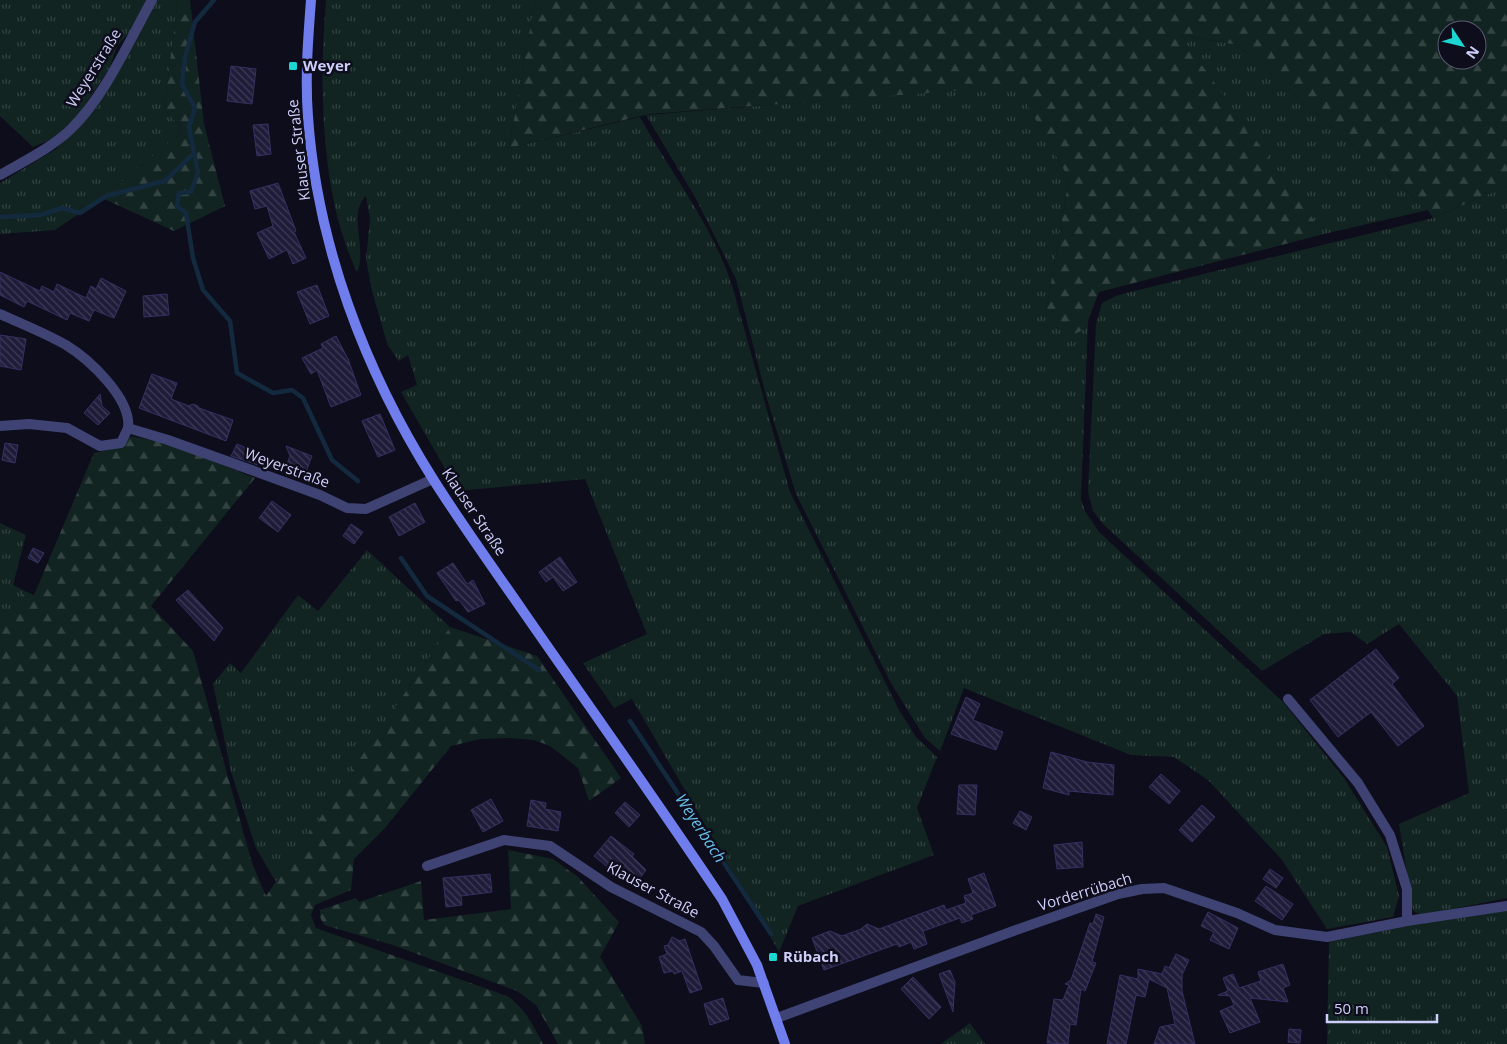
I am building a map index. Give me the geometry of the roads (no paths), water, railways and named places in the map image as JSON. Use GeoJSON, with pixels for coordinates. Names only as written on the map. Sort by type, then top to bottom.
{"type":"FeatureCollection","features":[{"type":"Feature","properties":{"kind":"main road","name":"Klauser Straße"},"geometry":{"type":"LineString","coordinates":[[312,0],[307,60],[308,116],[316,182],[336,268],[367,354],[389,402],[433,479],[722,899],[757,965],[785,1044]]}},
{"type":"Feature","properties":{"kind":"street","name":"Weyerstraße"},"geometry":{"type":"LineString","coordinates":[[0,175],[52,145],[71,129],[88,110],[152,0]]}},
{"type":"Feature","properties":{"kind":"street"},"geometry":{"type":"LineString","coordinates":[[0,314],[67,346],[103,376],[118,396],[129,419],[128,428],[121,443],[105,446],[100,446],[67,428],[29,424],[0,426]]}},
{"type":"Feature","properties":{"kind":"street","name":"Weyerstraße"},"geometry":{"type":"LineString","coordinates":[[128,428],[168,440],[268,476],[320,495],[347,508],[366,509],[433,479]]}},
{"type":"Feature","properties":{"kind":"street"},"geometry":{"type":"LineString","coordinates":[[1288,699],[1358,783],[1390,835],[1407,889],[1407,921]]}},
{"type":"Feature","properties":{"kind":"street","name":"Klauser Straße"},"geometry":{"type":"LineString","coordinates":[[427,866],[504,840],[550,846],[611,887],[701,932],[714,946],[738,980],[764,983]]}},
{"type":"Feature","properties":{"kind":"street","name":"Vorderrübach"},"geometry":{"type":"LineString","coordinates":[[777,1018],[1118,894],[1142,890],[1164,888],[1236,913],[1276,930],[1327,937],[1407,921],[1507,906]]}},
{"type":"Feature","properties":{"kind":"waterway","name":"Weyerbach"},"geometry":{"type":"LineString","coordinates":[[214,0],[195,22],[185,57],[182,84],[195,108],[189,127],[198,172],[191,192],[179,193],[177,206],[186,213],[193,258],[203,290],[230,321],[237,373],[273,393],[292,390],[303,398],[332,460],[358,481]]}},
{"type":"Feature","properties":{"kind":"waterway"},"geometry":{"type":"LineString","coordinates":[[0,217],[40,215],[62,208],[80,213],[106,196],[165,181],[194,153]]}},
{"type":"Feature","properties":{"kind":"waterway","name":"Weyerbach"},"geometry":{"type":"LineString","coordinates":[[401,558],[427,596],[539,670]]}},
{"type":"Feature","properties":{"kind":"waterway","name":"Weyerbach"},"geometry":{"type":"LineString","coordinates":[[630,721],[771,934]]}},
{"type":"Feature","properties":{"kind":"place","name":"Weyer"},"geometry":{"type":"Point","coordinates":[293,66]}},
{"type":"Feature","properties":{"kind":"place","name":"Rübach"},"geometry":{"type":"Point","coordinates":[773,957]}}]}
